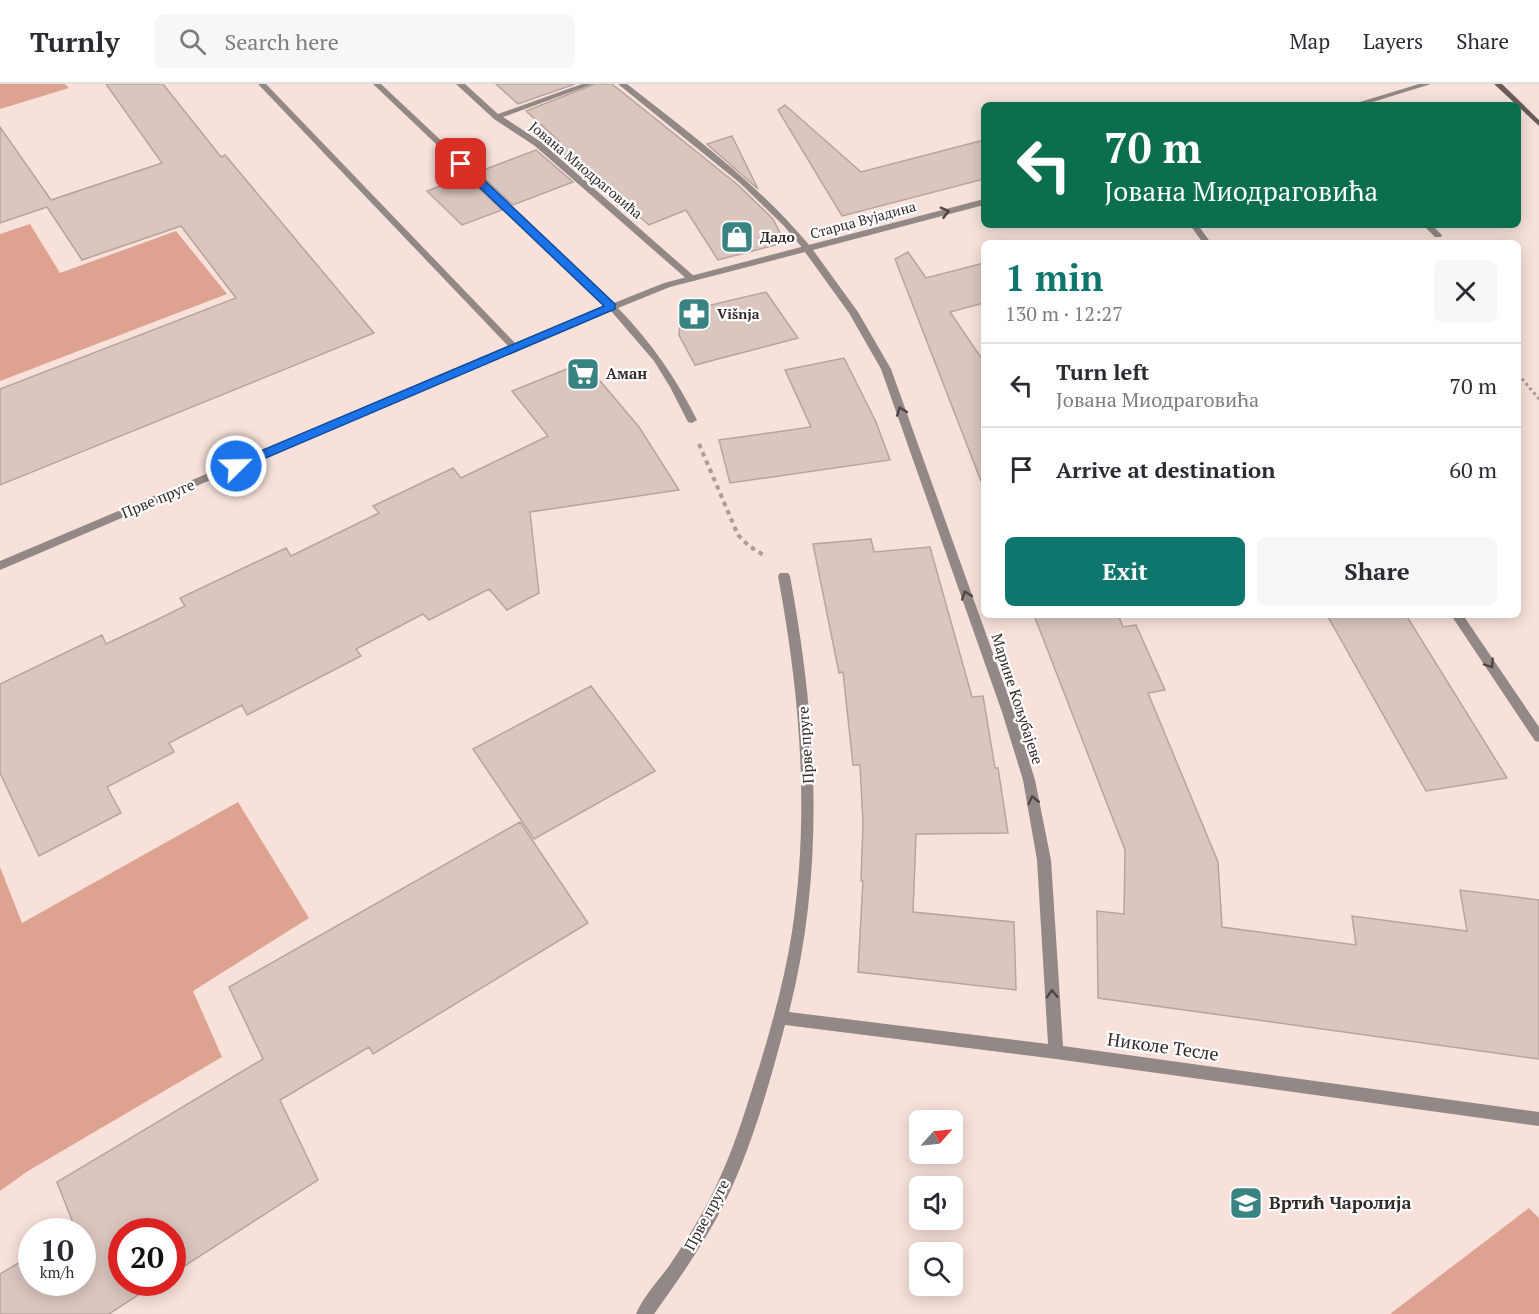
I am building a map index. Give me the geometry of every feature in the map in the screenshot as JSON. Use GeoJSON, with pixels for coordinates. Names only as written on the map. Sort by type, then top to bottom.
{"type":"FeatureCollection","features":[{"type":"Feature","properties":{"kind":"main road"},"geometry":{"type":"LineString","coordinates":[[1498,84],[1516,102]]}},
{"type":"Feature","properties":{"kind":"main road"},"geometry":{"type":"LineString","coordinates":[[1521,106],[1539,124]]}},
{"type":"Feature","properties":{"kind":"street"},"geometry":{"type":"LineString","coordinates":[[262,84],[514,347]]}},
{"type":"Feature","properties":{"kind":"street"},"geometry":{"type":"LineString","coordinates":[[377,84],[611,306],[646,343],[673,380],[692,420]]}},
{"type":"Feature","properties":{"kind":"street","name":"Јована Миодраговића"},"geometry":{"type":"LineString","coordinates":[[460,84],[497,117],[538,144],[692,279]]}},
{"type":"Feature","properties":{"kind":"street"},"geometry":{"type":"LineString","coordinates":[[497,117],[589,84]]}},
{"type":"Feature","properties":{"kind":"street","name":"Марине Кољубајеве"},"geometry":{"type":"LineString","coordinates":[[622,84],[752,188],[783,219],[853,312],[886,369],[1008,712],[1029,780],[1044,860],[1056,1052]]}},
{"type":"Feature","properties":{"kind":"street"},"geometry":{"type":"LineString","coordinates":[[1364,102],[1427,84]]}},
{"type":"Feature","properties":{"kind":"street","name":"Старца Вујадина"},"geometry":{"type":"LineString","coordinates":[[611,306],[652,290],[981,203]]}},
{"type":"Feature","properties":{"kind":"street"},"geometry":{"type":"LineString","coordinates":[[1430,228],[1438,235]]}},
{"type":"Feature","properties":{"kind":"street","name":"Прве пруге"},"geometry":{"type":"LineString","coordinates":[[0,566],[611,306]]}},
{"type":"Feature","properties":{"kind":"street","name":"Прве пруге"},"geometry":{"type":"LineString","coordinates":[[645,1314],[683,1262],[720,1196],[755,1108],[781,1018],[799,932],[806,863],[809,786],[797,647],[784,576]]}},
{"type":"Feature","properties":{"kind":"street"},"geometry":{"type":"LineString","coordinates":[[1459,618],[1539,737]]}},
{"type":"Feature","properties":{"kind":"street","name":"Николе Тесле"},"geometry":{"type":"LineString","coordinates":[[781,1018],[1056,1052],[1539,1119]]}},
{"type":"Feature","properties":{"kind":"path"},"geometry":{"type":"LineString","coordinates":[[1521,378],[1539,399]]}},
{"type":"Feature","properties":{"kind":"path"},"geometry":{"type":"LineString","coordinates":[[692,420],[698,442],[738,535],[749,546],[773,560],[784,576]]}},
{"type":"Feature","properties":{"kind":"shaded area"},"geometry":{"type":"Polygon","coordinates":[[[0,84],[65,84],[69,88],[0,109],[0,84]]]}},
{"type":"Feature","properties":{"kind":"shaded area"},"geometry":{"type":"Polygon","coordinates":[[[30,224],[60,273],[176,231],[227,294],[0,381],[0,234],[30,224]]]}},
{"type":"Feature","properties":{"kind":"shaded area"},"geometry":{"type":"Polygon","coordinates":[[[238,802],[309,918],[193,991],[222,1057],[28,1171],[0,1191],[0,867],[22,923],[238,802]]]}},
{"type":"Feature","properties":{"kind":"shaded area"},"geometry":{"type":"Polygon","coordinates":[[[1529,1208],[1539,1218],[1539,1314],[1390,1314],[1529,1208]]]}},
{"type":"Feature","properties":{"kind":"building"},"geometry":{"type":"Polygon","coordinates":[[[106,84],[163,84],[221,157],[225,155],[374,333],[0,485],[0,389],[236,298],[181,226],[82,260],[47,207],[0,223],[0,127],[51,200],[162,163],[106,84]]]}},
{"type":"Feature","properties":{"kind":"building"},"geometry":{"type":"Polygon","coordinates":[[[496,84],[575,84],[518,104],[496,84]]]}},
{"type":"Feature","properties":{"kind":"building"},"geometry":{"type":"Polygon","coordinates":[[[595,84],[612,84],[738,185],[773,219],[780,233],[777,234],[783,243],[718,260],[686,210],[649,225],[591,175],[585,177],[548,145],[559,141],[526,111],[595,84]]]}},
{"type":"Feature","properties":{"kind":"building"},"geometry":{"type":"Polygon","coordinates":[[[785,105],[861,172],[981,141],[981,180],[842,216],[778,110],[785,105]]]}},
{"type":"Feature","properties":{"kind":"building"},"geometry":{"type":"Polygon","coordinates":[[[732,136],[758,189],[707,144],[732,136]]]}},
{"type":"Feature","properties":{"kind":"building"},"geometry":{"type":"Polygon","coordinates":[[[536,150],[573,182],[513,205],[478,172],[536,150]]]}},
{"type":"Feature","properties":{"kind":"building"},"geometry":{"type":"Polygon","coordinates":[[[466,176],[502,210],[462,225],[427,191],[466,176]]]}},
{"type":"Feature","properties":{"kind":"building"},"geometry":{"type":"Polygon","coordinates":[[[908,252],[926,278],[981,264],[981,304],[950,312],[981,358],[981,481],[895,259],[908,252]]]}},
{"type":"Feature","properties":{"kind":"building"},"geometry":{"type":"Polygon","coordinates":[[[766,292],[798,338],[695,365],[679,335],[681,312],[766,292]]]}},
{"type":"Feature","properties":{"kind":"building"},"geometry":{"type":"Polygon","coordinates":[[[844,358],[876,422],[890,460],[730,483],[719,440],[811,427],[785,370],[844,358]]]}},
{"type":"Feature","properties":{"kind":"building"},"geometry":{"type":"Polygon","coordinates":[[[584,362],[639,427],[679,490],[530,512],[539,593],[507,610],[489,589],[429,620],[423,614],[356,649],[361,656],[247,715],[242,705],[169,743],[174,752],[107,787],[121,813],[39,856],[0,773],[0,684],[102,635],[106,644],[144,626],[185,606],[180,598],[286,548],[291,556],[379,513],[373,506],[453,468],[461,478],[548,436],[512,391],[584,362]]]}},
{"type":"Feature","properties":{"kind":"building"},"geometry":{"type":"Polygon","coordinates":[[[871,539],[874,552],[930,547],[972,697],[983,696],[995,768],[998,768],[1008,833],[916,834],[913,912],[1014,922],[1016,990],[858,972],[863,881],[861,881],[863,823],[860,765],[853,765],[843,672],[839,673],[813,544],[871,539]]]}},
{"type":"Feature","properties":{"kind":"building"},"geometry":{"type":"Polygon","coordinates":[[[1035,618],[1119,618],[1123,627],[1136,625],[1165,690],[1148,693],[1218,862],[1222,927],[1356,945],[1352,916],[1467,931],[1460,890],[1539,900],[1539,1059],[1098,998],[1097,911],[1124,914],[1125,850],[1035,618]]]}},
{"type":"Feature","properties":{"kind":"building"},"geometry":{"type":"Polygon","coordinates":[[[1329,618],[1408,618],[1507,778],[1426,791],[1329,618]]]}},
{"type":"Feature","properties":{"kind":"building"},"geometry":{"type":"Polygon","coordinates":[[[591,686],[655,771],[534,839],[473,749],[591,686]]]}},
{"type":"Feature","properties":{"kind":"building"},"geometry":{"type":"Polygon","coordinates":[[[520,822],[588,923],[373,1054],[369,1047],[280,1100],[318,1180],[186,1265],[186,1218],[108,1218],[108,1296],[137,1296],[109,1314],[0,1314],[0,1274],[18,1263],[18,1296],[96,1296],[96,1218],[71,1218],[57,1182],[263,1059],[229,987],[520,822]]]}},
{"type":"Feature","properties":{"kind":"place","name":"Дадо"},"geometry":{"type":"Point","coordinates":[737,237]}},
{"type":"Feature","properties":{"kind":"place","name":"Višnja"},"geometry":{"type":"Point","coordinates":[694,314]}},
{"type":"Feature","properties":{"kind":"place","name":"Аман"},"geometry":{"type":"Point","coordinates":[583,374]}},
{"type":"Feature","properties":{"kind":"place","name":"Вртић Чаролија"},"geometry":{"type":"Point","coordinates":[1246,1203]}},
{"type":"Feature","properties":{"kind":"route"},"geometry":{"type":"LineString","coordinates":[[236,466],[611,306],[461,164]]}}]}
